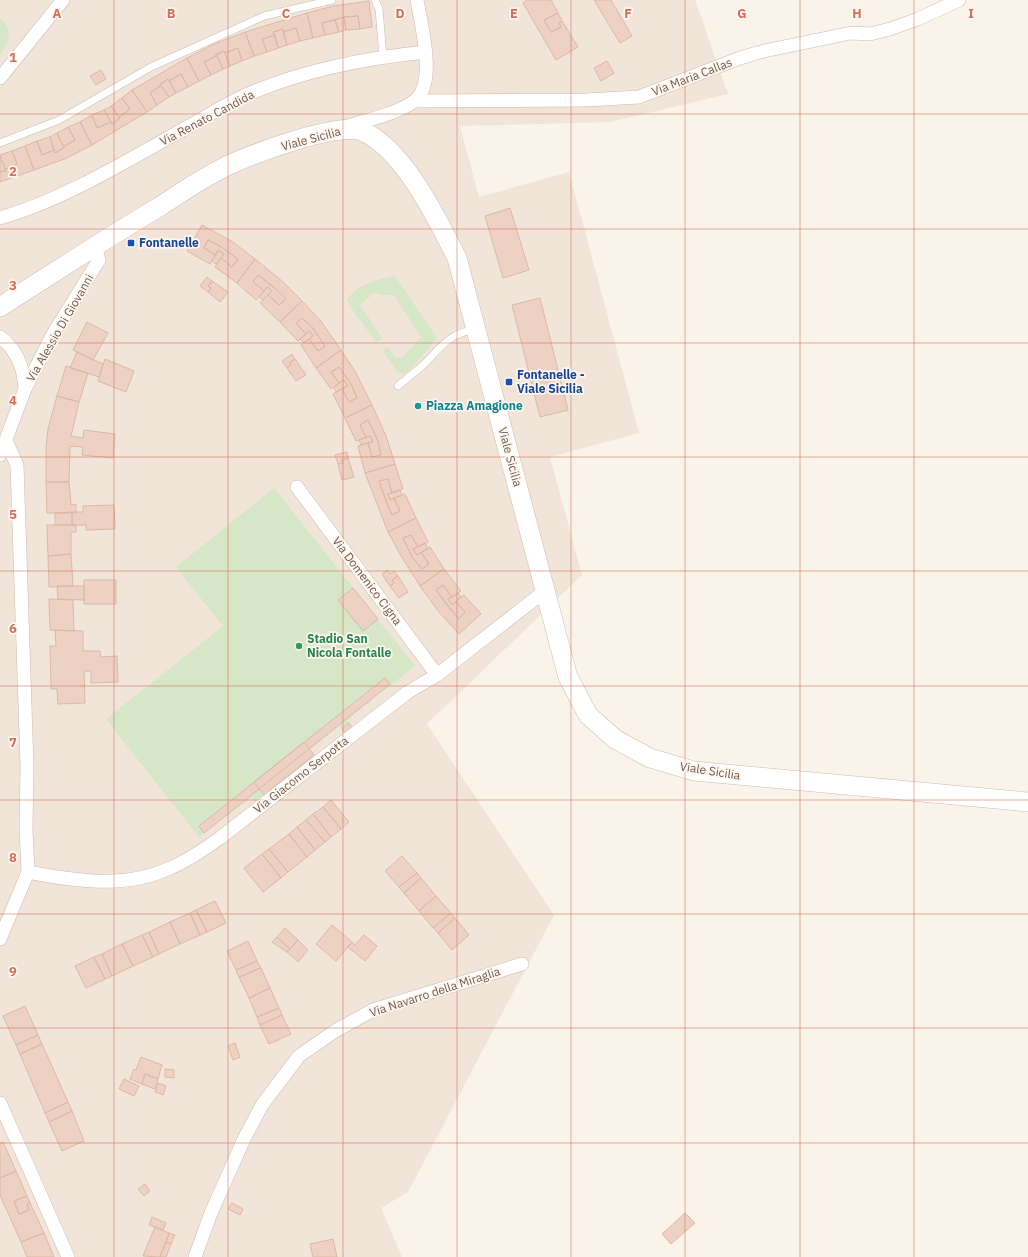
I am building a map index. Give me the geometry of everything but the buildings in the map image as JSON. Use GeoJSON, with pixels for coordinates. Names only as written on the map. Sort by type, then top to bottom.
{"type":"FeatureCollection","features":[{"type":"Feature","properties":{"kind":"street"},"geometry":{"type":"LineString","coordinates":[[0,78],[63,0]]}},
{"type":"Feature","properties":{"kind":"street"},"geometry":{"type":"LineString","coordinates":[[337,129],[396,110],[415,101],[423,90],[427,77],[426,52],[417,0]]}},
{"type":"Feature","properties":{"kind":"street","name":"Via Maria Callas"},"geometry":{"type":"LineString","coordinates":[[415,101],[586,100],[639,97],[740,58],[764,51],[844,34],[870,34],[890,29],[918,19],[959,0]]}},
{"type":"Feature","properties":{"kind":"street","name":"Via Renato Candida"},"geometry":{"type":"LineString","coordinates":[[0,218],[16,213],[99,175],[246,95],[292,78],[383,57],[426,52]]}},
{"type":"Feature","properties":{"kind":"street","name":"Viale Sicilia"},"geometry":{"type":"LineString","coordinates":[[0,307],[221,168],[298,139],[337,129],[361,130],[382,142],[407,172],[432,209],[457,258],[568,677],[588,715],[615,739],[650,758],[694,771],[1028,802]]}},
{"type":"Feature","properties":{"kind":"street","name":"Via Alessio Di Giovanni"},"geometry":{"type":"LineString","coordinates":[[0,455],[25,389],[54,334],[99,260],[95,246]]}},
{"type":"Feature","properties":{"kind":"street"},"geometry":{"type":"LineString","coordinates":[[0,337],[9,344],[19,360],[24,377],[25,389]]}},
{"type":"Feature","properties":{"kind":"street"},"geometry":{"type":"LineString","coordinates":[[0,940],[28,872],[26,829],[27,758],[18,465],[6,441]]}},
{"type":"Feature","properties":{"kind":"street","name":"Via Domenico Cigna"},"geometry":{"type":"LineString","coordinates":[[297,487],[437,675]]}},
{"type":"Feature","properties":{"kind":"street","name":"Via Giacomo Serpotta"},"geometry":{"type":"LineString","coordinates":[[28,872],[70,880],[125,881],[146,877],[170,869],[220,838],[408,692],[437,675],[545,590]]}},
{"type":"Feature","properties":{"kind":"street","name":"Via Navarro della Miraglia"},"geometry":{"type":"LineString","coordinates":[[195,1257],[210,1213],[262,1104],[299,1056],[335,1031],[373,1010],[522,964]]}},
{"type":"Feature","properties":{"kind":"street"},"geometry":{"type":"LineString","coordinates":[[0,1103],[68,1257]]}},
{"type":"Feature","properties":{"kind":"lane"},"geometry":{"type":"LineString","coordinates":[[0,143],[59,120],[151,67],[264,16],[332,0]]}},
{"type":"Feature","properties":{"kind":"lane"},"geometry":{"type":"LineString","coordinates":[[374,0],[379,9],[383,57]]}},
{"type":"Feature","properties":{"kind":"lane"},"geometry":{"type":"LineString","coordinates":[[398,386],[422,366],[448,339],[462,331],[477,329]]}},
{"type":"Feature","properties":{"kind":"shaded area"},"geometry":{"type":"Polygon","coordinates":[[[0,0],[695,0],[728,94],[610,122],[460,126],[479,197],[569,172],[639,433],[550,457],[582,575],[427,724],[554,915],[408,1192],[381,1208],[402,1257],[0,1257],[0,0]]]}},
{"type":"Feature","properties":{"kind":"green space"},"geometry":{"type":"Polygon","coordinates":[[[0,18],[7,27],[9,36],[8,41],[0,55],[0,18]]]}},
{"type":"Feature","properties":{"kind":"green space"},"geometry":{"type":"Polygon","coordinates":[[[395,276],[437,338],[410,370],[403,374],[397,371],[383,351],[388,347],[396,358],[403,357],[421,337],[394,295],[380,295],[375,292],[360,305],[382,338],[376,342],[347,300],[351,294],[368,283],[395,276]]]}},
{"type":"Feature","properties":{"kind":"green space","name":"Stadio San Nicola Fontalle"},"geometry":{"type":"Polygon","coordinates":[[[274,488],[415,666],[347,720],[352,727],[345,733],[339,726],[260,790],[265,796],[257,803],[252,797],[199,837],[106,719],[223,626],[176,567],[274,488]]]}},
{"type":"Feature","properties":{"kind":"place","name":"Fontanelle"},"geometry":{"type":"Point","coordinates":[131,243]}},
{"type":"Feature","properties":{"kind":"place","name":"Fontanelle - Viale Sicilia"},"geometry":{"type":"Point","coordinates":[509,382]}},
{"type":"Feature","properties":{"kind":"place","name":"Piazza Amagione"},"geometry":{"type":"Point","coordinates":[418,406]}},
{"type":"Feature","properties":{"kind":"place","name":"Stadio San Nicola Fontalle"},"geometry":{"type":"Point","coordinates":[299,646]}}]}
